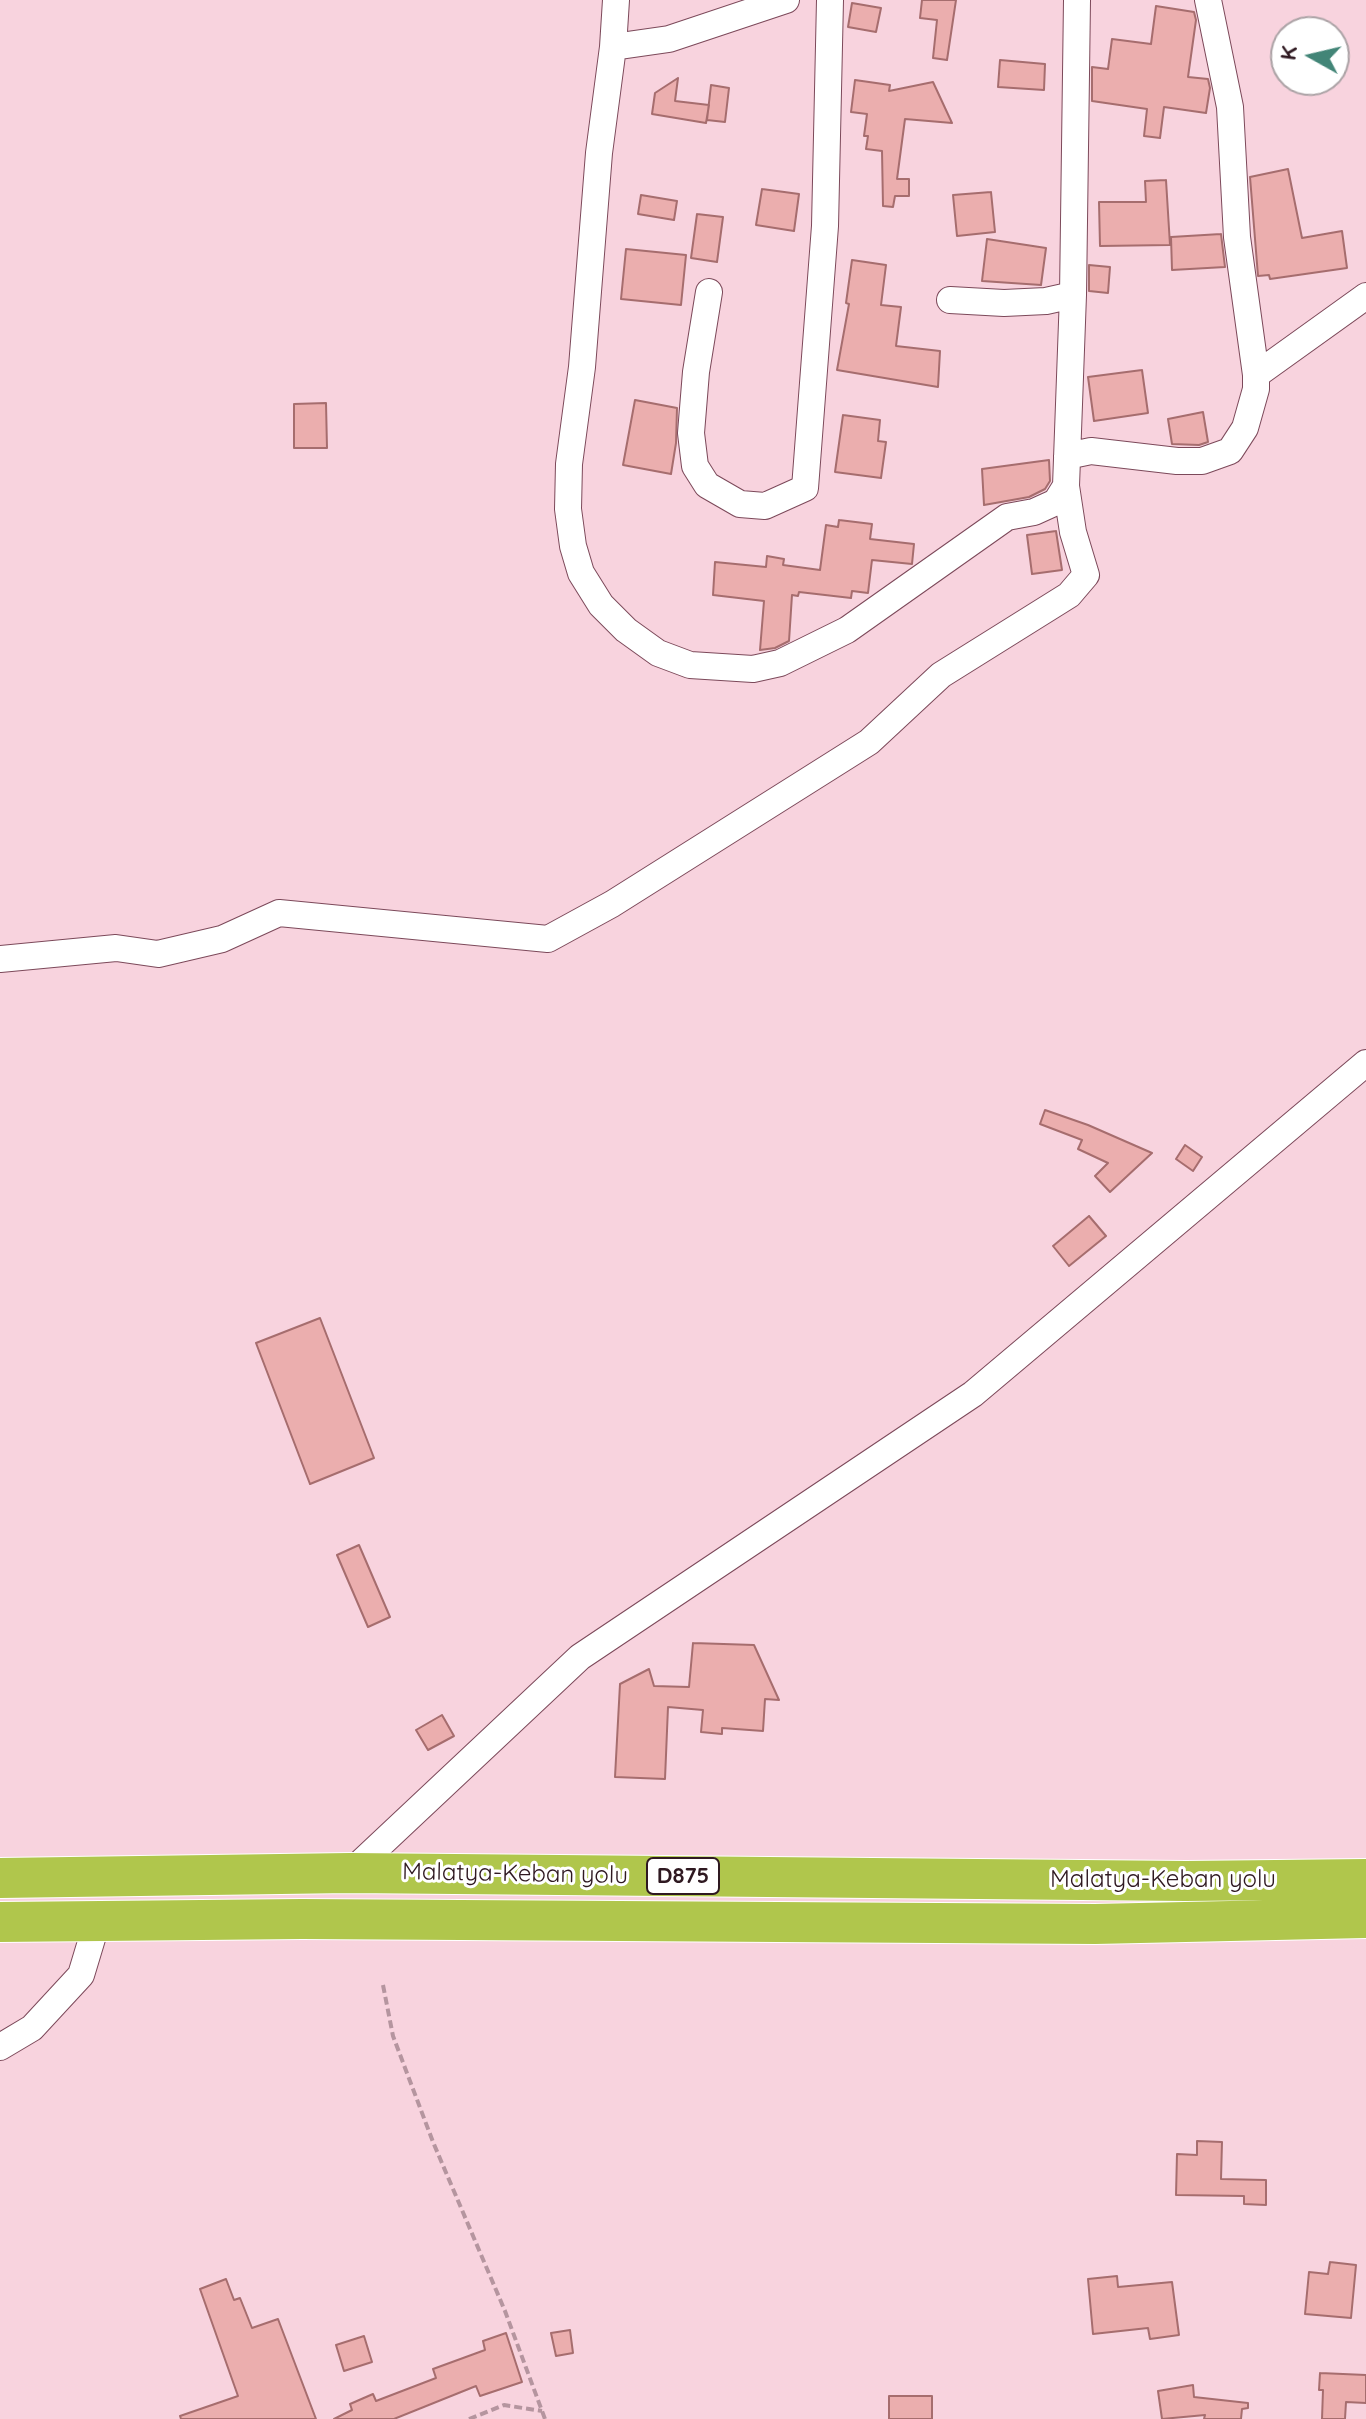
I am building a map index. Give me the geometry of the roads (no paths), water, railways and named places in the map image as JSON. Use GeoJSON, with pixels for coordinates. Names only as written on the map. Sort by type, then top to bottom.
{"type":"FeatureCollection","features":[{"type":"Feature","properties":{"kind":"highway","name":"Malatya-Keban yolu"},"geometry":{"type":"LineString","coordinates":[[0,1878],[350,1873],[1186,1881],[1366,1879]]}},
{"type":"Feature","properties":{"kind":"highway","name":"Malatya-Keban yolu"},"geometry":{"type":"LineString","coordinates":[[0,1922],[302,1919],[1095,1924],[1366,1918]]}},
{"type":"Feature","properties":{"kind":"street"},"geometry":{"type":"LineString","coordinates":[[616,0],[599,153],[582,367],[569,464],[568,509],[573,546],[581,573],[601,605],[626,630],[658,653],[690,665],[753,669],[780,663],[847,630],[1007,517],[1034,512],[1056,502],[1066,486]]}},
{"type":"Feature","properties":{"kind":"street"},"geometry":{"type":"LineString","coordinates":[[613,47],[669,39],[786,0]]}},
{"type":"Feature","properties":{"kind":"street"},"geometry":{"type":"LineString","coordinates":[[709,292],[693,403],[691,433],[695,466],[707,485],[740,504],[765,506],[805,488],[825,226],[830,0]]}},
{"type":"Feature","properties":{"kind":"street"},"geometry":{"type":"LineString","coordinates":[[0,959],[116,948],[158,954],[222,939],[279,913],[548,939],[869,742],[941,675],[1069,595],[1086,575],[1073,532],[1066,486],[1073,295],[1077,0]]}},
{"type":"Feature","properties":{"kind":"street"},"geometry":{"type":"LineString","coordinates":[[1067,456],[1091,451],[1202,461],[1230,451],[1245,428],[1256,389],[1256,375],[1237,237],[1230,107],[1208,0]]}},
{"type":"Feature","properties":{"kind":"street"},"geometry":{"type":"LineString","coordinates":[[950,300],[1046,301],[1073,295]]}},
{"type":"Feature","properties":{"kind":"street"},"geometry":{"type":"LineString","coordinates":[[1256,375],[1366,296]]}},
{"type":"Feature","properties":{"kind":"street"},"geometry":{"type":"LineString","coordinates":[[350,1873],[580,1657],[973,1394],[1366,1063]]}},
{"type":"Feature","properties":{"kind":"street"},"geometry":{"type":"LineString","coordinates":[[0,2047],[32,2028],[81,1975],[97,1922]]}}]}
